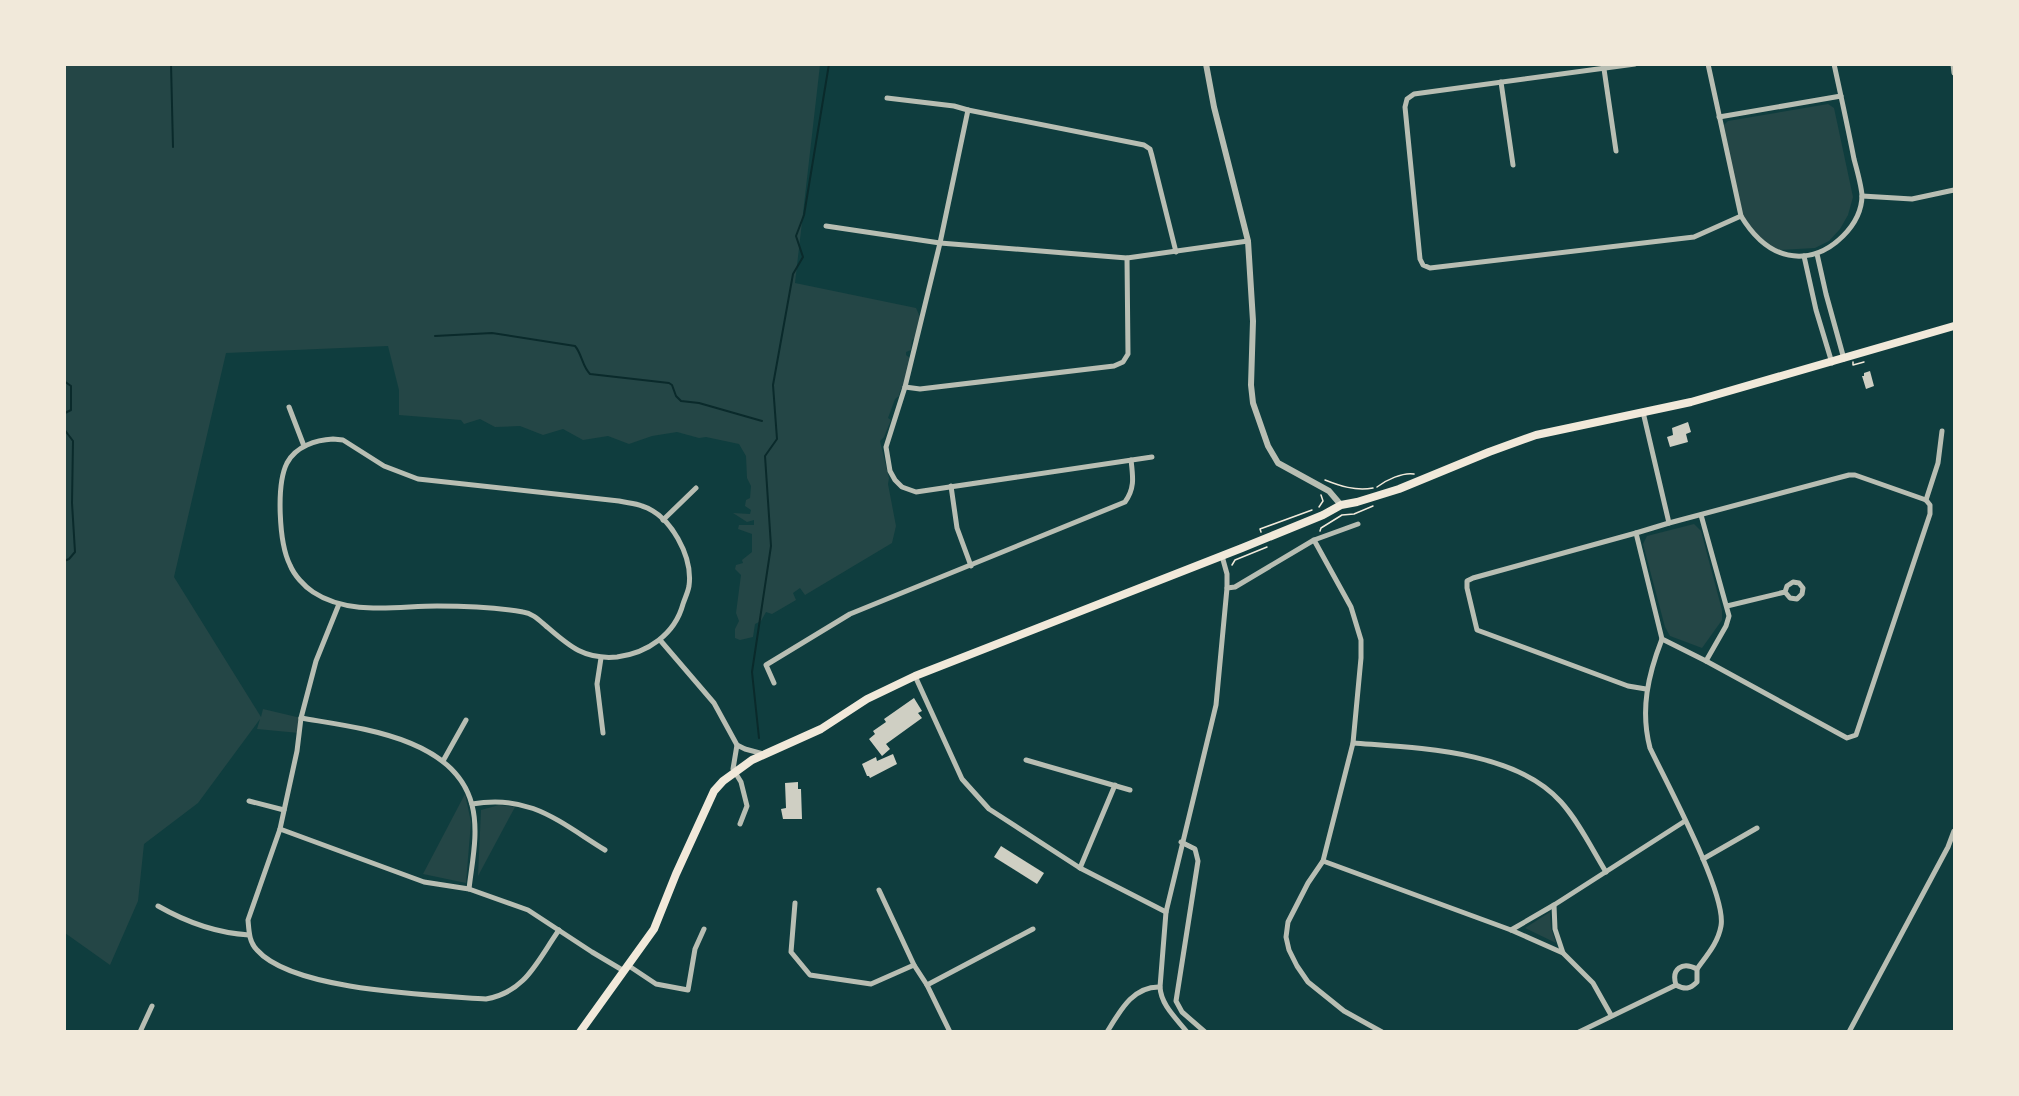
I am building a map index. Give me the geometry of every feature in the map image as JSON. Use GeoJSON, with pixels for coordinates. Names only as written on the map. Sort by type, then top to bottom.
{"type":"FeatureCollection","features":[{"type":"Feature","properties":{"kind":"main road"},"geometry":{"type":"LineString","coordinates":[[580,1032],[654,929],[714,791],[752,760],[821,729],[867,699],[915,676],[1221,556],[1323,515],[1341,505],[1399,489],[1536,435],[1691,402],[1954,326]]}},
{"type":"Feature","properties":{"kind":"street"},"geometry":{"type":"LineString","coordinates":[[1206,64],[1248,241],[1253,321],[1251,385],[1253,403],[1268,446],[1278,463],[1329,491],[1341,505]]}},
{"type":"Feature","properties":{"kind":"street"},"geometry":{"type":"LineString","coordinates":[[1635,64],[1414,94],[1407,99],[1405,107],[1420,259],[1423,265],[1430,268],[1694,237],[1741,216]]}},
{"type":"Feature","properties":{"kind":"street"},"geometry":{"type":"LineString","coordinates":[[1708,64],[1741,216],[1751,233],[1763,244],[1779,253],[1792,256],[1817,254],[1829,248],[1846,234],[1856,218],[1862,196],[1834,64]]}},
{"type":"Feature","properties":{"kind":"street"},"geometry":{"type":"LineString","coordinates":[[1953,64],[1954,73]]}},
{"type":"Feature","properties":{"kind":"street"},"geometry":{"type":"LineString","coordinates":[[1604,69],[1616,152]]}},
{"type":"Feature","properties":{"kind":"street"},"geometry":{"type":"LineString","coordinates":[[1501,82],[1513,165]]}},
{"type":"Feature","properties":{"kind":"street"},"geometry":{"type":"LineString","coordinates":[[1719,117],[1841,96]]}},
{"type":"Feature","properties":{"kind":"street"},"geometry":{"type":"LineString","coordinates":[[887,98],[954,106],[1144,145],[1150,149],[1176,252]]}},
{"type":"Feature","properties":{"kind":"street"},"geometry":{"type":"LineString","coordinates":[[969,110],[905,387],[886,447],[890,471],[902,487],[916,492],[1152,457]]}},
{"type":"Feature","properties":{"kind":"street"},"geometry":{"type":"LineString","coordinates":[[1862,196],[1912,199],[1954,190]]}},
{"type":"Feature","properties":{"kind":"street"},"geometry":{"type":"LineString","coordinates":[[826,226],[940,243],[1126,258],[1248,241]]}},
{"type":"Feature","properties":{"kind":"street"},"geometry":{"type":"LineString","coordinates":[[1817,254],[1844,359]]}},
{"type":"Feature","properties":{"kind":"street"},"geometry":{"type":"LineString","coordinates":[[1804,256],[1816,310],[1832,363]]}},
{"type":"Feature","properties":{"kind":"street"},"geometry":{"type":"LineString","coordinates":[[905,387],[920,389],[1114,366],[1123,362],[1128,354],[1126,258]]}},
{"type":"Feature","properties":{"kind":"street"},"geometry":{"type":"LineString","coordinates":[[290,407],[304,446]]}},
{"type":"Feature","properties":{"kind":"street"},"geometry":{"type":"LineString","coordinates":[[1643,412],[1669,523]]}},
{"type":"Feature","properties":{"kind":"street"},"geometry":{"type":"LineString","coordinates":[[1926,500],[1938,463],[1942,431]]}},
{"type":"Feature","properties":{"kind":"street"},"geometry":{"type":"LineString","coordinates":[[318,440],[343,440],[384,466],[418,479],[619,501],[642,506],[655,512],[663,520],[682,547],[688,567],[689,586],[680,617],[660,640],[638,653],[601,658],[574,649],[526,612],[479,606],[363,608],[339,604],[313,592],[299,579],[289,564],[279,512],[287,463],[304,446],[318,440]]}},
{"type":"Feature","properties":{"kind":"street"},"geometry":{"type":"LineString","coordinates":[[774,684],[766,665],[850,614],[1125,502],[1134,484],[1131,460]]}},
{"type":"Feature","properties":{"kind":"street"},"geometry":{"type":"LineString","coordinates":[[1646,689],[1628,686],[1477,630],[1467,581],[1669,523],[1849,475],[1855,475],[1926,500],[1930,505],[1930,514],[1856,735],[1847,738],[1662,639]]}},
{"type":"Feature","properties":{"kind":"street"},"geometry":{"type":"LineString","coordinates":[[951,486],[957,528],[971,566]]}},
{"type":"Feature","properties":{"kind":"street"},"geometry":{"type":"LineString","coordinates":[[663,520],[696,488]]}},
{"type":"Feature","properties":{"kind":"street"},"geometry":{"type":"LineString","coordinates":[[1701,515],[1729,616],[1726,626],[1706,661]]}},
{"type":"Feature","properties":{"kind":"street"},"geometry":{"type":"LineString","coordinates":[[1227,588],[1236,587],[1316,539],[1358,524]]}},
{"type":"Feature","properties":{"kind":"street"},"geometry":{"type":"LineString","coordinates":[[1636,533],[1662,639],[1650,670],[1646,689],[1645,730],[1650,748],[1703,859],[1720,903],[1722,924],[1716,943],[1697,969],[1697,982],[1683,989],[1676,985],[1674,978],[1676,970],[1682,965],[1690,965],[1697,969]]}},
{"type":"Feature","properties":{"kind":"street"},"geometry":{"type":"LineString","coordinates":[[1316,539],[1350,607],[1360,640],[1361,658],[1353,743],[1323,861],[1308,883],[1288,922],[1286,937],[1289,950],[1308,982],[1344,1011],[1382,1032]]}},
{"type":"Feature","properties":{"kind":"street"},"geometry":{"type":"LineString","coordinates":[[1187,1032],[1166,1006],[1160,995],[1160,987],[1166,912],[1181,842],[1216,705],[1227,588],[1227,574],[1221,556]]}},
{"type":"Feature","properties":{"kind":"street"},"geometry":{"type":"LineString","coordinates":[[1727,606],[1785,592]]}},
{"type":"Feature","properties":{"kind":"street"},"geometry":{"type":"LineString","coordinates":[[339,604],[316,661],[301,718],[297,751],[280,829],[248,920],[249,934],[255,949],[268,960],[286,970],[309,977],[384,992],[486,999],[500,996],[522,983],[559,930]]}},
{"type":"Feature","properties":{"kind":"street"},"geometry":{"type":"LineString","coordinates":[[660,640],[710,697],[737,745],[733,766],[741,782],[747,806],[740,824]]}},
{"type":"Feature","properties":{"kind":"street"},"geometry":{"type":"LineString","coordinates":[[601,658],[597,684],[603,733]]}},
{"type":"Feature","properties":{"kind":"street"},"geometry":{"type":"LineString","coordinates":[[915,676],[962,779],[988,809],[1080,868],[1166,912]]}},
{"type":"Feature","properties":{"kind":"street"},"geometry":{"type":"LineString","coordinates":[[301,718],[397,736],[443,761],[455,773],[472,804],[475,822],[469,889]]}},
{"type":"Feature","properties":{"kind":"street"},"geometry":{"type":"LineString","coordinates":[[443,761],[466,720]]}},
{"type":"Feature","properties":{"kind":"street"},"geometry":{"type":"LineString","coordinates":[[1353,743],[1458,754],[1500,765],[1535,780],[1561,801],[1605,872]]}},
{"type":"Feature","properties":{"kind":"street"},"geometry":{"type":"LineString","coordinates":[[737,745],[766,754]]}},
{"type":"Feature","properties":{"kind":"street"},"geometry":{"type":"LineString","coordinates":[[1026,760],[1130,790]]}},
{"type":"Feature","properties":{"kind":"street"},"geometry":{"type":"LineString","coordinates":[[1080,868],[1115,785]]}},
{"type":"Feature","properties":{"kind":"street"},"geometry":{"type":"LineString","coordinates":[[249,801],[284,810]]}},
{"type":"Feature","properties":{"kind":"street"},"geometry":{"type":"LineString","coordinates":[[472,804],[492,801],[530,806],[605,850]]}},
{"type":"Feature","properties":{"kind":"street"},"geometry":{"type":"LineString","coordinates":[[1511,930],[1685,821]]}},
{"type":"Feature","properties":{"kind":"street"},"geometry":{"type":"LineString","coordinates":[[1703,859],[1757,828]]}},
{"type":"Feature","properties":{"kind":"street"},"geometry":{"type":"LineString","coordinates":[[280,829],[424,882],[469,889],[528,910],[656,984],[688,990],[695,949],[704,929]]}},
{"type":"Feature","properties":{"kind":"street"},"geometry":{"type":"LineString","coordinates":[[1849,1032],[1948,847],[1954,831]]}},
{"type":"Feature","properties":{"kind":"street"},"geometry":{"type":"LineString","coordinates":[[1181,842],[1195,849],[1198,861],[1176,1001],[1182,1012],[1205,1032]]}},
{"type":"Feature","properties":{"kind":"street"},"geometry":{"type":"LineString","coordinates":[[1323,861],[1511,930],[1563,953],[1593,983],[1611,1015]]}},
{"type":"Feature","properties":{"kind":"street"},"geometry":{"type":"LineString","coordinates":[[879,890],[914,965],[927,985],[950,1032]]}},
{"type":"Feature","properties":{"kind":"street"},"geometry":{"type":"LineString","coordinates":[[795,903],[791,952],[810,975],[871,984],[914,965]]}},
{"type":"Feature","properties":{"kind":"street"},"geometry":{"type":"LineString","coordinates":[[1554,905],[1554,928],[1563,953]]}},
{"type":"Feature","properties":{"kind":"street"},"geometry":{"type":"LineString","coordinates":[[158,906],[173,915],[201,925],[231,934],[249,934]]}},
{"type":"Feature","properties":{"kind":"street"},"geometry":{"type":"LineString","coordinates":[[927,985],[1033,929]]}},
{"type":"Feature","properties":{"kind":"street"},"geometry":{"type":"LineString","coordinates":[[1579,1032],[1676,985]]}},
{"type":"Feature","properties":{"kind":"street"},"geometry":{"type":"LineString","coordinates":[[1107,1032],[1132,996],[1139,990],[1160,987]]}},
{"type":"Feature","properties":{"kind":"street"},"geometry":{"type":"LineString","coordinates":[[141,1032],[152,1006]]}},
{"type":"Feature","properties":{"kind":"path"},"geometry":{"type":"LineString","coordinates":[[1853,363],[1853,365],[1863,362]]}},
{"type":"Feature","properties":{"kind":"path"},"geometry":{"type":"LineString","coordinates":[[1326,480],[1340,486],[1367,489],[1377,488],[1382,483],[1408,472],[1418,474]]}},
{"type":"Feature","properties":{"kind":"path"},"geometry":{"type":"LineString","coordinates":[[1260,529],[1319,508],[1323,501],[1320,492]]}},
{"type":"Feature","properties":{"kind":"path"},"geometry":{"type":"LineString","coordinates":[[1316,539],[1321,528],[1336,517],[1354,514],[1378,504]]}},
{"type":"Feature","properties":{"kind":"path"},"geometry":{"type":"LineString","coordinates":[[1232,565],[1235,560],[1267,548],[1265,543]]}},
{"type":"Feature","properties":{"kind":"shaded area"},"geometry":{"type":"Polygon","coordinates":[[[64,65],[820,65],[795,283],[916,308],[920,317],[916,339],[912,340],[911,350],[906,352],[911,359],[905,380],[888,418],[891,420],[880,441],[889,478],[888,484],[896,526],[892,543],[805,595],[800,588],[793,593],[796,600],[772,614],[766,612],[761,621],[755,624],[753,637],[740,640],[735,638],[735,629],[739,621],[736,613],[741,575],[735,569],[736,565],[743,563],[742,560],[752,552],[752,534],[738,529],[739,525],[754,525],[754,520],[747,522],[733,513],[750,514],[751,510],[745,506],[746,500],[750,498],[751,486],[747,478],[746,456],[739,444],[677,432],[652,436],[629,444],[608,436],[583,440],[563,429],[543,435],[520,426],[495,427],[480,419],[464,424],[461,420],[399,415],[399,390],[388,346],[226,353],[174,577],[261,717],[263,709],[301,718],[299,733],[257,729],[260,719],[198,803],[144,844],[138,901],[110,965],[65,933],[64,65]]]}},
{"type":"Feature","properties":{"kind":"shaded area"},"geometry":{"type":"Polygon","coordinates":[[[1828,104],[1834,108],[1853,197],[1848,215],[1840,229],[1829,241],[1815,248],[1779,250],[1762,243],[1742,215],[1723,126],[1728,121],[1828,104]]]}},
{"type":"Feature","properties":{"kind":"shaded area"},"geometry":{"type":"Polygon","coordinates":[[[1694,524],[1701,531],[1722,610],[1722,620],[1702,648],[1670,636],[1665,627],[1643,544],[1647,536],[1694,524]]]}},
{"type":"Feature","properties":{"kind":"shaded area"},"geometry":{"type":"Polygon","coordinates":[[[465,794],[471,822],[466,883],[423,874],[465,794]]]}},
{"type":"Feature","properties":{"kind":"shaded area"},"geometry":{"type":"Polygon","coordinates":[[[499,805],[515,807],[478,876],[481,810],[499,805]]]}},
{"type":"Feature","properties":{"kind":"shaded area"},"geometry":{"type":"Polygon","coordinates":[[[1550,912],[1551,928],[1556,943],[1525,928],[1550,912]]]}},
{"type":"Feature","properties":{"kind":"building"},"geometry":{"type":"Polygon","coordinates":[[[1870,371],[1874,386],[1866,389],[1862,376],[1870,371]]]}},
{"type":"Feature","properties":{"kind":"building"},"geometry":{"type":"Polygon","coordinates":[[[1688,422],[1691,432],[1686,434],[1688,442],[1670,447],[1667,437],[1673,435],[1672,428],[1688,422]]]}},
{"type":"Feature","properties":{"kind":"building"},"geometry":{"type":"Polygon","coordinates":[[[914,698],[922,711],[918,713],[922,718],[886,744],[890,749],[882,756],[869,739],[875,734],[873,731],[886,722],[884,719],[914,698]]]}},
{"type":"Feature","properties":{"kind":"building"},"geometry":{"type":"Polygon","coordinates":[[[893,754],[897,764],[870,778],[867,776],[862,764],[876,757],[877,761],[893,754]]]}},
{"type":"Feature","properties":{"kind":"building"},"geometry":{"type":"Polygon","coordinates":[[[798,782],[798,789],[801,789],[802,819],[783,819],[781,809],[786,808],[785,783],[798,782]]]}},
{"type":"Feature","properties":{"kind":"building"},"geometry":{"type":"Polygon","coordinates":[[[1001,846],[1044,873],[1037,884],[994,857],[1001,846]]]}},
{"type":"Feature","properties":{"kind":"waterway"},"geometry":{"type":"LineString","coordinates":[[171,64],[173,147]]}},
{"type":"Feature","properties":{"kind":"waterway"},"geometry":{"type":"LineString","coordinates":[[759,738],[752,672],[771,546],[765,456],[777,439],[773,385],[793,274],[803,257],[796,236],[804,215],[829,64]]}},
{"type":"Feature","properties":{"kind":"waterway"},"geometry":{"type":"LineString","coordinates":[[435,336],[492,333],[575,346],[590,374],[669,383],[681,401],[699,403],[762,421]]}},
{"type":"Feature","properties":{"kind":"waterway"},"geometry":{"type":"LineString","coordinates":[[64,381],[71,386],[71,410],[65,413],[64,418]]}},
{"type":"Feature","properties":{"kind":"waterway"},"geometry":{"type":"LineString","coordinates":[[64,429],[73,441],[72,503],[75,552],[64,561]]}}]}
